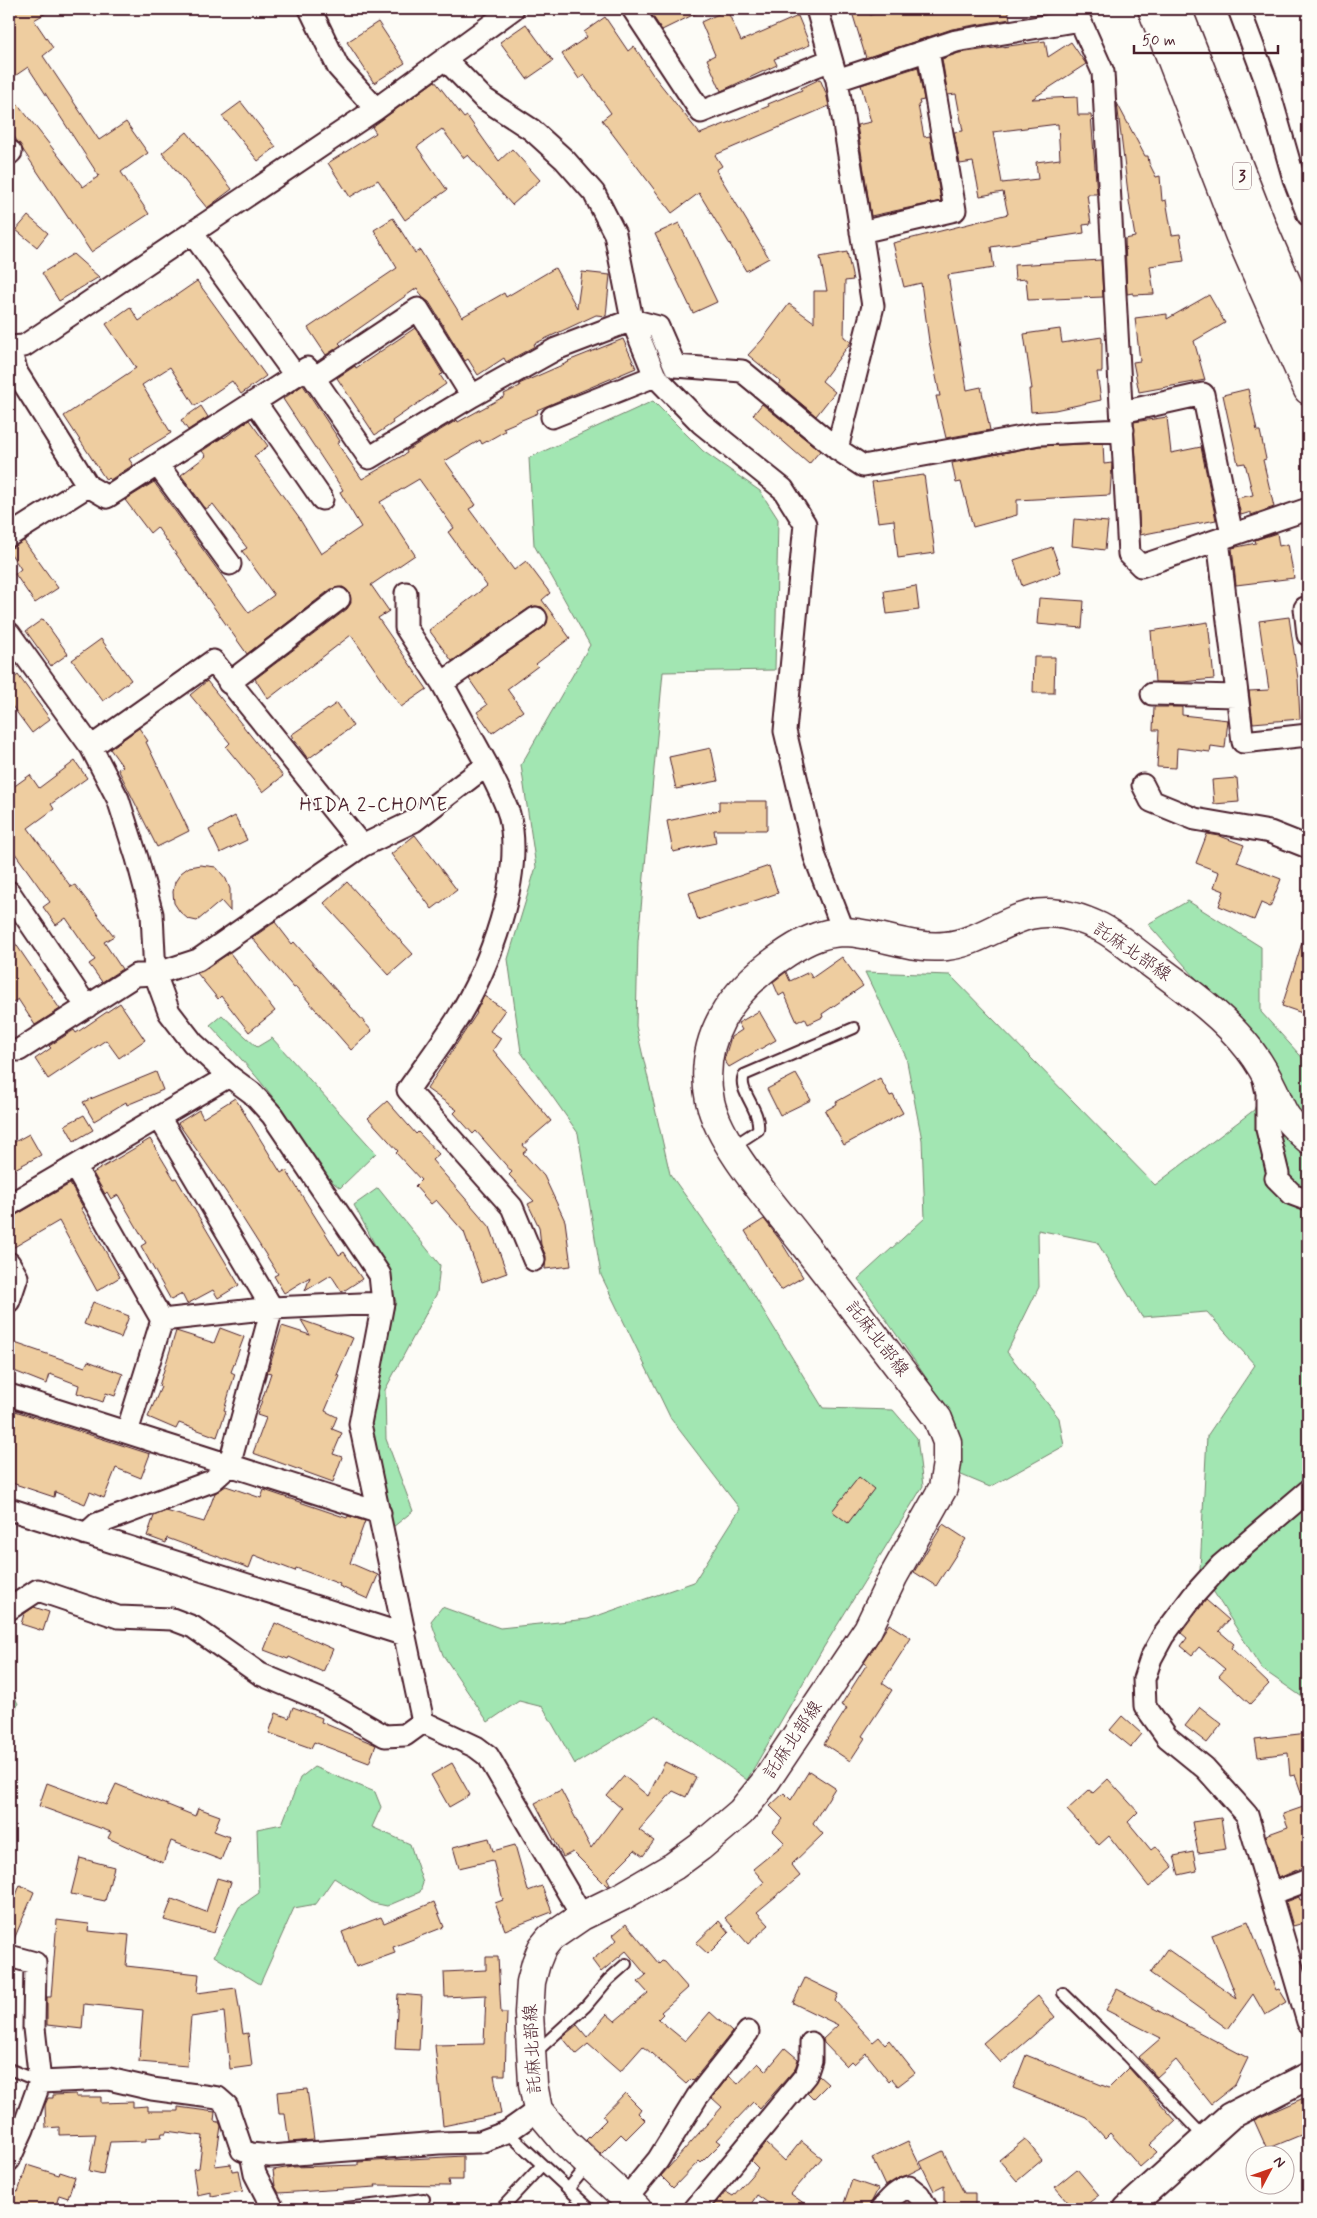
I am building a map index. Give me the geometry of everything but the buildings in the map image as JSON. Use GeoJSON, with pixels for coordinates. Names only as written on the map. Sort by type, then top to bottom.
{"type":"FeatureCollection","features":[{"type":"Feature","properties":{"kind":"main road","name":"3"},"geometry":{"type":"LineString","coordinates":[[1139,9],[1308,390]]}},
{"type":"Feature","properties":{"kind":"main road","name":"3"},"geometry":{"type":"LineString","coordinates":[[1152,9],[1239,234]]}},
{"type":"Feature","properties":{"kind":"main road","name":"3"},"geometry":{"type":"LineString","coordinates":[[1178,12],[1262,226],[1308,332]]}},
{"type":"Feature","properties":{"kind":"main road","name":"託麻北部線"},"geometry":{"type":"LineString","coordinates":[[632,2204],[549,2124],[538,2110],[533,2084],[529,2013],[536,1962],[542,1948],[550,1938],[582,1916],[623,1896],[674,1866],[741,1812],[766,1781],[868,1629],[893,1577],[943,1488],[947,1442],[938,1418],[771,1202],[719,1128],[714,1115],[706,1073],[712,1044],[722,1016],[756,974],[802,942],[824,934],[844,932],[926,947],[948,946],[978,939],[1031,915],[1059,914],[1077,917],[1104,929],[1192,994],[1235,1034],[1262,1068],[1286,1117],[1308,1139]]}},
{"type":"Feature","properties":{"kind":"street"},"geometry":{"type":"LineString","coordinates":[[310,9],[338,67],[376,109]]}},
{"type":"Feature","properties":{"kind":"street"},"geometry":{"type":"LineString","coordinates":[[472,396],[418,310],[305,377],[255,402],[107,497],[88,486],[17,373],[9,347],[24,346],[376,109],[513,9]]}},
{"type":"Feature","properties":{"kind":"street"},"geometry":{"type":"LineString","coordinates":[[633,9],[701,112],[831,60]]}},
{"type":"Feature","properties":{"kind":"street"},"geometry":{"type":"LineString","coordinates":[[817,9],[837,80],[873,306],[837,449]]}},
{"type":"Feature","properties":{"kind":"street"},"geometry":{"type":"LineString","coordinates":[[1239,9],[1266,81],[1294,179],[1308,215]]}},
{"type":"Feature","properties":{"kind":"street"},"geometry":{"type":"LineString","coordinates":[[837,80],[956,41],[1078,14],[1103,72],[1129,554],[1141,566],[1308,509]]}},
{"type":"Feature","properties":{"kind":"street"},"geometry":{"type":"LineString","coordinates":[[861,232],[955,210],[928,51]]}},
{"type":"Feature","properties":{"kind":"street"},"geometry":{"type":"LineString","coordinates":[[445,59],[483,98],[532,130],[565,160],[594,193],[615,234],[632,320],[655,376],[701,423],[783,489],[805,524],[785,731],[815,857],[844,932]]}},
{"type":"Feature","properties":{"kind":"street"},"geometry":{"type":"LineString","coordinates":[[192,233],[370,458],[472,396],[556,349],[632,320],[658,327],[675,366],[742,370],[837,449],[864,466],[1122,421],[1202,394],[1225,537],[1237,696],[1243,742],[1308,735]]}},
{"type":"Feature","properties":{"kind":"street"},"geometry":{"type":"LineString","coordinates":[[552,417],[655,376]]}},
{"type":"Feature","properties":{"kind":"street"},"geometry":{"type":"LineString","coordinates":[[255,402],[322,499]]}},
{"type":"Feature","properties":{"kind":"street"},"geometry":{"type":"LineString","coordinates":[[158,465],[230,564]]}},
{"type":"Feature","properties":{"kind":"street"},"geometry":{"type":"LineString","coordinates":[[9,536],[88,486]]}},
{"type":"Feature","properties":{"kind":"street"},"geometry":{"type":"LineString","coordinates":[[406,594],[406,628],[442,683],[486,765],[509,814],[514,859],[508,899],[485,964],[457,1020],[408,1090],[512,1207],[534,1260]]}},
{"type":"Feature","properties":{"kind":"street"},"geometry":{"type":"LineString","coordinates":[[229,684],[340,598]]}},
{"type":"Feature","properties":{"kind":"street"},"geometry":{"type":"LineString","coordinates":[[1305,608],[1308,635]]}},
{"type":"Feature","properties":{"kind":"street"},"geometry":{"type":"LineString","coordinates":[[442,683],[536,618]]}},
{"type":"Feature","properties":{"kind":"street"},"geometry":{"type":"LineString","coordinates":[[9,633],[91,747],[118,798],[152,914],[155,974],[169,1012],[193,1044],[229,1076],[252,1093],[278,1123],[380,1275],[383,1303],[360,1424],[423,1722]]}},
{"type":"Feature","properties":{"kind":"street"},"geometry":{"type":"LineString","coordinates":[[91,747],[212,661],[362,846]]}},
{"type":"Feature","properties":{"kind":"street"},"geometry":{"type":"LineString","coordinates":[[1152,694],[1237,696]]}},
{"type":"Feature","properties":{"kind":"street"},"geometry":{"type":"LineString","coordinates":[[19,1050],[136,975],[155,974],[198,960],[362,846],[414,822],[486,765]]}},
{"type":"Feature","properties":{"kind":"street"},"geometry":{"type":"LineString","coordinates":[[1143,785],[1151,801],[1195,819],[1270,832],[1308,847]]}},
{"type":"Feature","properties":{"kind":"street"},"geometry":{"type":"LineString","coordinates":[[9,892],[87,1007]]}},
{"type":"Feature","properties":{"kind":"street"},"geometry":{"type":"LineString","coordinates":[[1262,1068],[1266,1093],[1267,1128],[1278,1174],[1276,1178],[1292,1194],[1308,1200]]}},
{"type":"Feature","properties":{"kind":"street"},"geometry":{"type":"LineString","coordinates":[[9,1205],[229,1076]]}},
{"type":"Feature","properties":{"kind":"street"},"geometry":{"type":"LineString","coordinates":[[86,1534],[97,1524],[212,1481],[229,1466],[272,1308],[159,1117]]}},
{"type":"Feature","properties":{"kind":"street"},"geometry":{"type":"LineString","coordinates":[[75,1167],[162,1320],[127,1432]]}},
{"type":"Feature","properties":{"kind":"street"},"geometry":{"type":"LineString","coordinates":[[9,1263],[17,1278],[9,1301]]}},
{"type":"Feature","properties":{"kind":"street"},"geometry":{"type":"LineString","coordinates":[[162,1320],[272,1308],[383,1303]]}},
{"type":"Feature","properties":{"kind":"street"},"geometry":{"type":"LineString","coordinates":[[9,1395],[380,1513]]}},
{"type":"Feature","properties":{"kind":"street"},"geometry":{"type":"LineString","coordinates":[[1308,1491],[1220,1565],[1193,1596],[1163,1636],[1151,1658],[1144,1679],[1145,1706],[1167,1736],[1206,1768],[1247,1815],[1308,2022]]}},
{"type":"Feature","properties":{"kind":"street"},"geometry":{"type":"LineString","coordinates":[[9,1509],[405,1635]]}},
{"type":"Feature","properties":{"kind":"street"},"geometry":{"type":"LineString","coordinates":[[9,1609],[38,1590],[118,1617],[172,1620],[193,1627],[260,1674],[324,1701],[385,1736],[405,1735],[423,1722]]}},
{"type":"Feature","properties":{"kind":"street"},"geometry":{"type":"LineString","coordinates":[[423,1722],[476,1747],[488,1756],[582,1916]]}},
{"type":"Feature","properties":{"kind":"street"},"geometry":{"type":"LineString","coordinates":[[1271,1894],[1308,1880]]}},
{"type":"Feature","properties":{"kind":"street"},"geometry":{"type":"LineString","coordinates":[[9,1956],[34,1963],[34,2028],[40,2082],[23,2129],[9,2160]]}},
{"type":"Feature","properties":{"kind":"street"},"geometry":{"type":"LineString","coordinates":[[632,2204],[697,2096],[748,2032]]}},
{"type":"Feature","properties":{"kind":"street"},"geometry":{"type":"LineString","coordinates":[[695,2209],[806,2075],[811,2060],[811,2043]]}},
{"type":"Feature","properties":{"kind":"street"},"geometry":{"type":"LineString","coordinates":[[1127,2209],[1230,2116],[1308,2076]]}},
{"type":"Feature","properties":{"kind":"street"},"geometry":{"type":"LineString","coordinates":[[40,2082],[109,2079],[152,2089],[218,2098],[227,2106],[242,2150],[251,2154],[270,2156],[439,2143],[480,2142],[507,2132],[538,2110]]}},
{"type":"Feature","properties":{"kind":"street"},"geometry":{"type":"LineString","coordinates":[[251,2154],[255,2174],[273,2209]]}},
{"type":"Feature","properties":{"kind":"street"},"geometry":{"type":"LineString","coordinates":[[881,2209],[900,2190],[909,2188],[919,2195],[927,2209]]}},
{"type":"Feature","properties":{"kind":"lane"},"geometry":{"type":"LineString","coordinates":[[732,1148],[758,1130],[760,1121],[742,1085],[744,1075],[854,1028]]}},
{"type":"Feature","properties":{"kind":"lane"},"geometry":{"type":"LineString","coordinates":[[532,2056],[586,2006],[608,1980],[626,1964]]}},
{"type":"Feature","properties":{"kind":"lane"},"geometry":{"type":"LineString","coordinates":[[1063,1993],[1127,2056],[1206,2139]]}},
{"type":"Feature","properties":{"kind":"lane"},"geometry":{"type":"LineString","coordinates":[[9,2069],[40,2082]]}},
{"type":"Feature","properties":{"kind":"lane"},"geometry":{"type":"LineString","coordinates":[[507,2132],[590,2209]]}},
{"type":"Feature","properties":{"kind":"lane"},"geometry":{"type":"LineString","coordinates":[[501,2209],[542,2164]]}},
{"type":"Feature","properties":{"kind":"lane"},"geometry":{"type":"LineString","coordinates":[[568,2189],[589,2164]]}},
{"type":"Feature","properties":{"kind":"lane"},"geometry":{"type":"LineString","coordinates":[[337,2209],[424,2199]]}},
{"type":"Feature","properties":{"kind":"green space"},"geometry":{"type":"Polygon","coordinates":[[[653,401],[703,451],[760,491],[778,519],[775,670],[663,672],[638,941],[636,1026],[670,1174],[739,1271],[823,1408],[893,1410],[917,1438],[923,1486],[822,1650],[747,1780],[656,1715],[575,1764],[543,1707],[519,1701],[488,1722],[443,1655],[431,1621],[442,1607],[500,1628],[588,1619],[694,1582],[740,1509],[671,1419],[601,1275],[578,1133],[521,1052],[508,959],[536,867],[521,765],[590,645],[534,545],[529,458],[653,401]]]}},
{"type":"Feature","properties":{"kind":"green space"},"geometry":{"type":"Polygon","coordinates":[[[1188,901],[1261,947],[1261,1012],[1308,1064],[1308,1701],[1262,1669],[1200,1570],[1207,1436],[1255,1365],[1207,1312],[1142,1317],[1097,1242],[1038,1230],[1039,1287],[1007,1352],[1059,1418],[1064,1446],[990,1487],[959,1474],[947,1408],[858,1279],[925,1218],[922,1140],[906,1057],[865,972],[950,975],[1155,1185],[1254,1110],[1272,1064],[1148,924],[1188,901]]]}},
{"type":"Feature","properties":{"kind":"green space"},"geometry":{"type":"Polygon","coordinates":[[[222,1015],[257,1047],[272,1038],[376,1153],[340,1188],[331,1181],[315,1162],[290,1121],[266,1088],[210,1025],[222,1015]]]}},
{"type":"Feature","properties":{"kind":"green space"},"geometry":{"type":"Polygon","coordinates":[[[378,1188],[440,1265],[437,1293],[385,1390],[386,1439],[413,1511],[393,1527],[371,1437],[372,1380],[396,1302],[384,1262],[354,1205],[378,1188]]]}},
{"type":"Feature","properties":{"kind":"green space"},"geometry":{"type":"Polygon","coordinates":[[[9,1684],[18,1704],[9,1725],[9,1684]]]}},
{"type":"Feature","properties":{"kind":"green space"},"geometry":{"type":"Polygon","coordinates":[[[314,1767],[375,1792],[381,1807],[372,1827],[410,1844],[423,1883],[420,1892],[387,1906],[373,1903],[334,1878],[316,1904],[294,1908],[260,1984],[214,1956],[239,1907],[259,1893],[257,1829],[282,1824],[300,1778],[314,1767]]]}},
{"type":"Feature","properties":{"kind":"district","name":"HIDA 2-CHOME"},"geometry":{"type":"Point","coordinates":[374,805]}}]}
